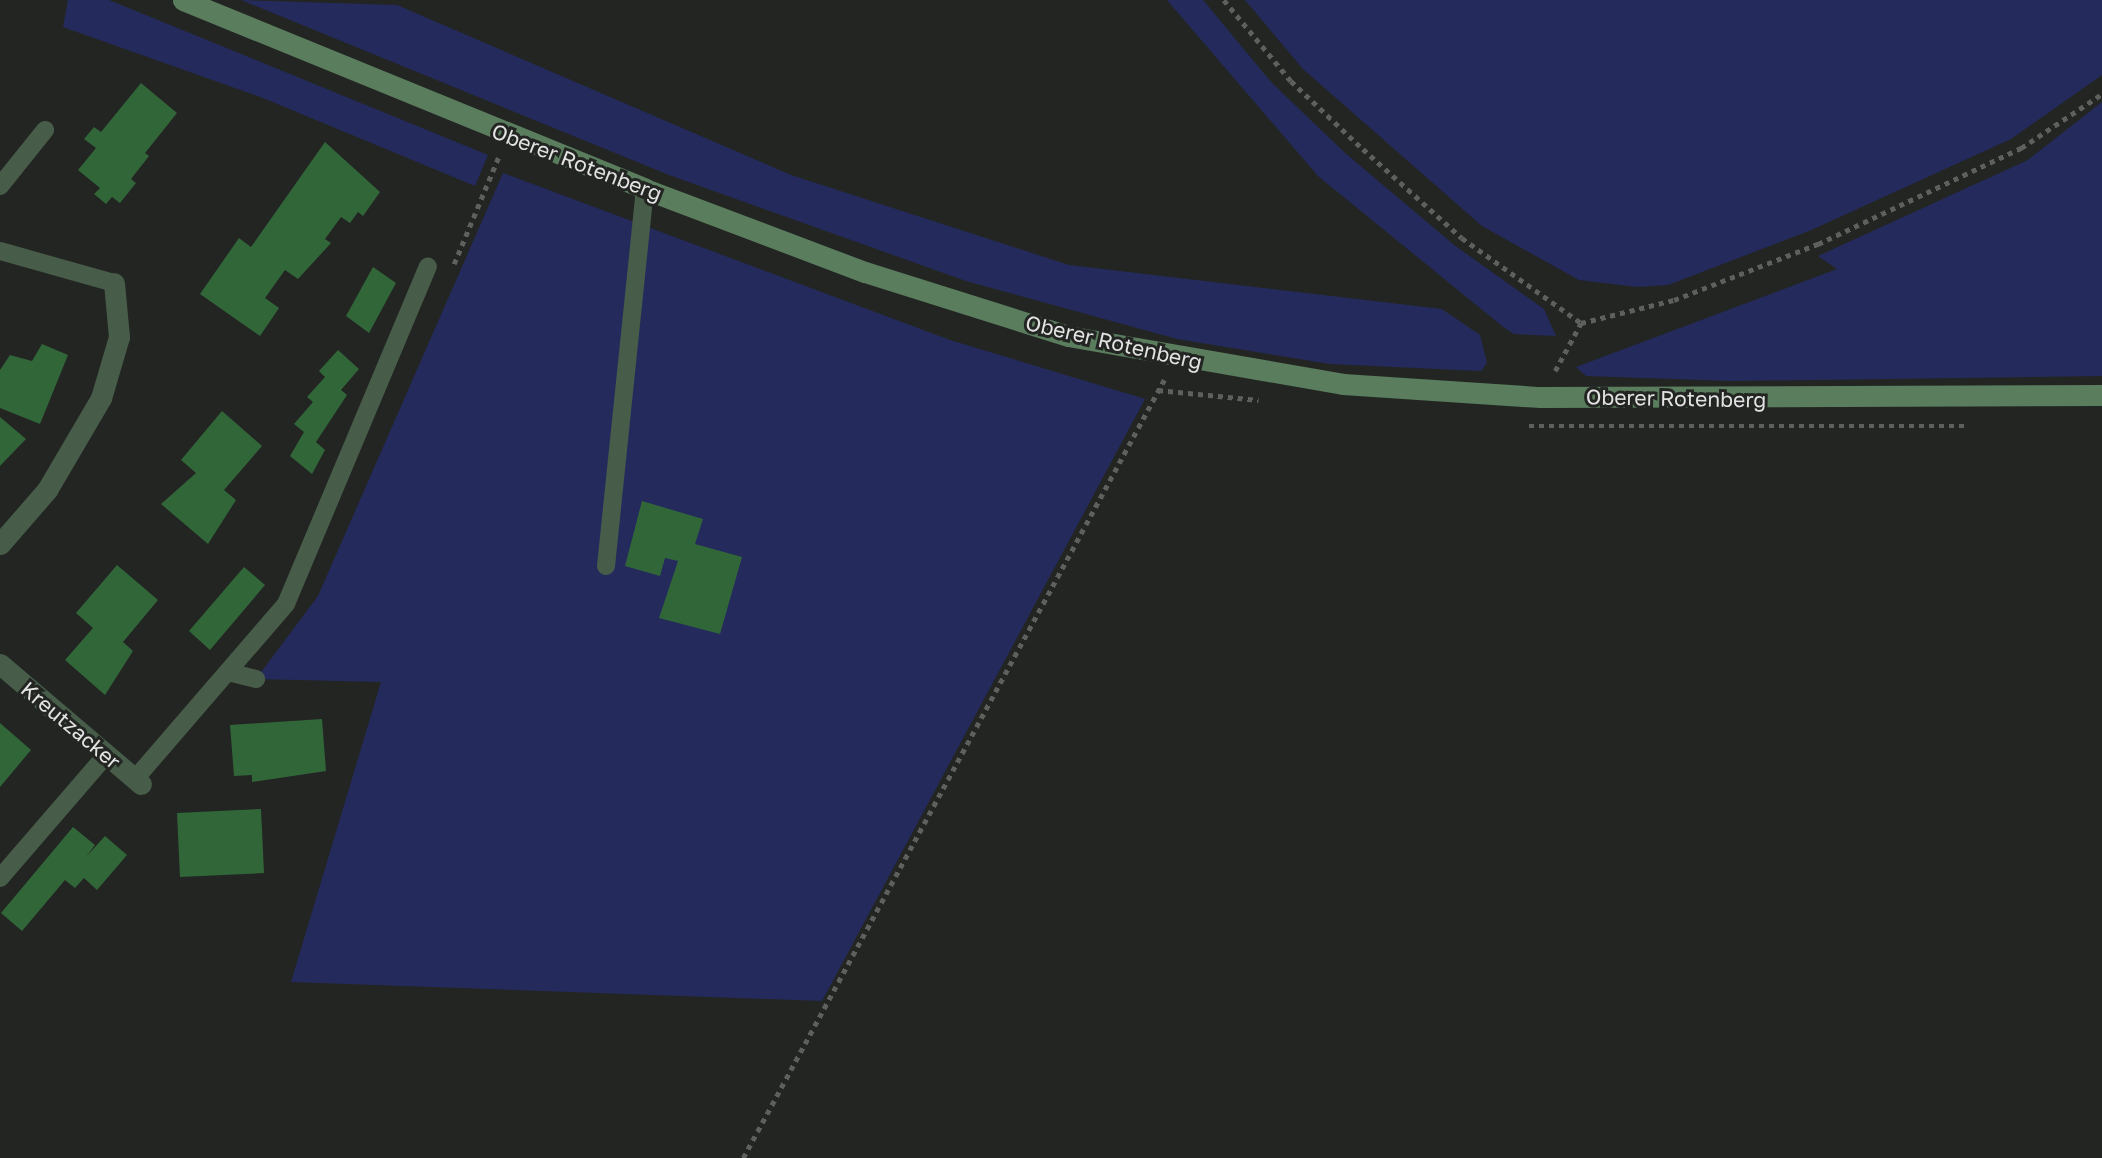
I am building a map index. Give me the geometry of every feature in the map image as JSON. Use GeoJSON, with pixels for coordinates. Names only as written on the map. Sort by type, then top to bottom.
{"type":"FeatureCollection","features":[{"type":"Feature","properties":{"kind":"street","name":"Oberer Rotenberg"},"geometry":{"type":"LineString","coordinates":[[183,0],[508,136],[645,189],[865,272],[1068,336],[1177,358],[1343,384],[1541,397],[2102,395]]}},
{"type":"Feature","properties":{"kind":"street"},"geometry":{"type":"LineString","coordinates":[[0,544],[47,490],[101,398],[119,337],[114,283]]}},
{"type":"Feature","properties":{"kind":"street","name":"Kreutzacker"},"geometry":{"type":"LineString","coordinates":[[0,664],[138,782]]}},
{"type":"Feature","properties":{"kind":"lane"},"geometry":{"type":"LineString","coordinates":[[0,186],[45,130]]}},
{"type":"Feature","properties":{"kind":"lane"},"geometry":{"type":"LineString","coordinates":[[606,566],[645,189]]}},
{"type":"Feature","properties":{"kind":"lane"},"geometry":{"type":"LineString","coordinates":[[0,251],[114,283]]}},
{"type":"Feature","properties":{"kind":"lane"},"geometry":{"type":"LineString","coordinates":[[138,782],[286,604],[428,267]]}},
{"type":"Feature","properties":{"kind":"lane"},"geometry":{"type":"LineString","coordinates":[[228,672],[256,679]]}},
{"type":"Feature","properties":{"kind":"lane"},"geometry":{"type":"LineString","coordinates":[[0,878],[106,755]]}},
{"type":"Feature","properties":{"kind":"path"},"geometry":{"type":"LineString","coordinates":[[1224,0],[1290,81],[1373,158],[1462,238],[1581,323]]}},
{"type":"Feature","properties":{"kind":"path"},"geometry":{"type":"LineString","coordinates":[[1541,397],[1581,323],[1674,300],[1818,244],[2021,148],[2102,94]]}},
{"type":"Feature","properties":{"kind":"path"},"geometry":{"type":"LineString","coordinates":[[428,267],[449,276],[508,136]]}},
{"type":"Feature","properties":{"kind":"path"},"geometry":{"type":"LineString","coordinates":[[743,1158],[1177,358]]}},
{"type":"Feature","properties":{"kind":"shaded area"},"geometry":{"type":"Polygon","coordinates":[[[68,0],[109,0],[488,155],[475,186],[263,98],[63,27],[68,0]]]}},
{"type":"Feature","properties":{"kind":"shaded area"},"geometry":{"type":"Polygon","coordinates":[[[241,0],[397,5],[791,175],[1069,265],[1442,309],[1480,335],[1487,363],[1481,371],[1330,364],[1177,339],[966,281],[669,175],[241,0]]]}},
{"type":"Feature","properties":{"kind":"shaded area"},"geometry":{"type":"Polygon","coordinates":[[[1167,0],[1203,0],[1271,82],[1344,152],[1454,245],[1544,309],[1556,336],[1514,334],[1502,326],[1318,176],[1167,0]]]}},
{"type":"Feature","properties":{"kind":"shaded area"},"geometry":{"type":"Polygon","coordinates":[[[1245,0],[2102,0],[2102,75],[2011,139],[1809,231],[1668,285],[1637,287],[1579,280],[1482,226],[1303,69],[1245,0]]]}},
{"type":"Feature","properties":{"kind":"shaded area"},"geometry":{"type":"Polygon","coordinates":[[[2102,102],[2102,376],[1732,381],[1586,376],[1576,367],[1837,269],[1818,256],[2028,160],[2102,102]]]}},
{"type":"Feature","properties":{"kind":"shaded area"},"geometry":{"type":"Polygon","coordinates":[[[503,173],[950,340],[1145,399],[822,1001],[291,982],[381,682],[256,679],[318,596],[503,173]]]}},
{"type":"Feature","properties":{"kind":"building"},"geometry":{"type":"Polygon","coordinates":[[[141,83],[177,113],[145,153],[149,156],[131,179],[136,183],[120,203],[112,197],[106,204],[94,194],[100,188],[78,170],[96,148],[84,139],[94,127],[101,132],[141,83]]]}},
{"type":"Feature","properties":{"kind":"building"},"geometry":{"type":"Polygon","coordinates":[[[325,142],[380,192],[363,216],[358,212],[350,223],[341,217],[325,239],[331,243],[298,279],[285,270],[265,298],[279,308],[260,336],[200,294],[239,238],[251,247],[325,142]]]}},
{"type":"Feature","properties":{"kind":"building"},"geometry":{"type":"Polygon","coordinates":[[[373,267],[396,283],[369,333],[346,316],[373,267]]]}},
{"type":"Feature","properties":{"kind":"building"},"geometry":{"type":"Polygon","coordinates":[[[42,344],[68,355],[40,424],[0,408],[0,370],[10,355],[32,361],[42,344]]]}},
{"type":"Feature","properties":{"kind":"building"},"geometry":{"type":"Polygon","coordinates":[[[338,350],[359,369],[341,390],[347,395],[316,442],[325,450],[312,474],[290,456],[304,432],[294,424],[313,402],[307,397],[325,377],[319,371],[338,350]]]}},
{"type":"Feature","properties":{"kind":"building"},"geometry":{"type":"Polygon","coordinates":[[[222,411],[262,446],[224,490],[236,500],[208,544],[161,504],[196,473],[181,460],[222,411]]]}},
{"type":"Feature","properties":{"kind":"building"},"geometry":{"type":"Polygon","coordinates":[[[0,417],[26,439],[0,466],[0,417]]]}},
{"type":"Feature","properties":{"kind":"building"},"geometry":{"type":"Polygon","coordinates":[[[642,501],[703,519],[695,544],[742,557],[720,634],[659,618],[678,561],[665,558],[660,576],[625,566],[642,501]]]}},
{"type":"Feature","properties":{"kind":"building"},"geometry":{"type":"Polygon","coordinates":[[[117,565],[158,600],[123,642],[133,651],[105,695],[65,660],[93,628],[76,613],[117,565]]]}},
{"type":"Feature","properties":{"kind":"building"},"geometry":{"type":"Polygon","coordinates":[[[244,567],[265,585],[210,650],[189,631],[244,567]]]}},
{"type":"Feature","properties":{"kind":"building"},"geometry":{"type":"Polygon","coordinates":[[[322,719],[326,771],[252,782],[252,775],[234,776],[230,725],[322,719]]]}},
{"type":"Feature","properties":{"kind":"building"},"geometry":{"type":"Polygon","coordinates":[[[0,723],[31,750],[0,787],[0,723]]]}},
{"type":"Feature","properties":{"kind":"building"},"geometry":{"type":"Polygon","coordinates":[[[261,809],[264,873],[180,877],[177,813],[261,809]]]}},
{"type":"Feature","properties":{"kind":"building"},"geometry":{"type":"Polygon","coordinates":[[[73,827],[95,845],[86,857],[105,836],[127,855],[97,890],[84,878],[75,888],[65,880],[22,931],[1,913],[73,827]]]}}]}
